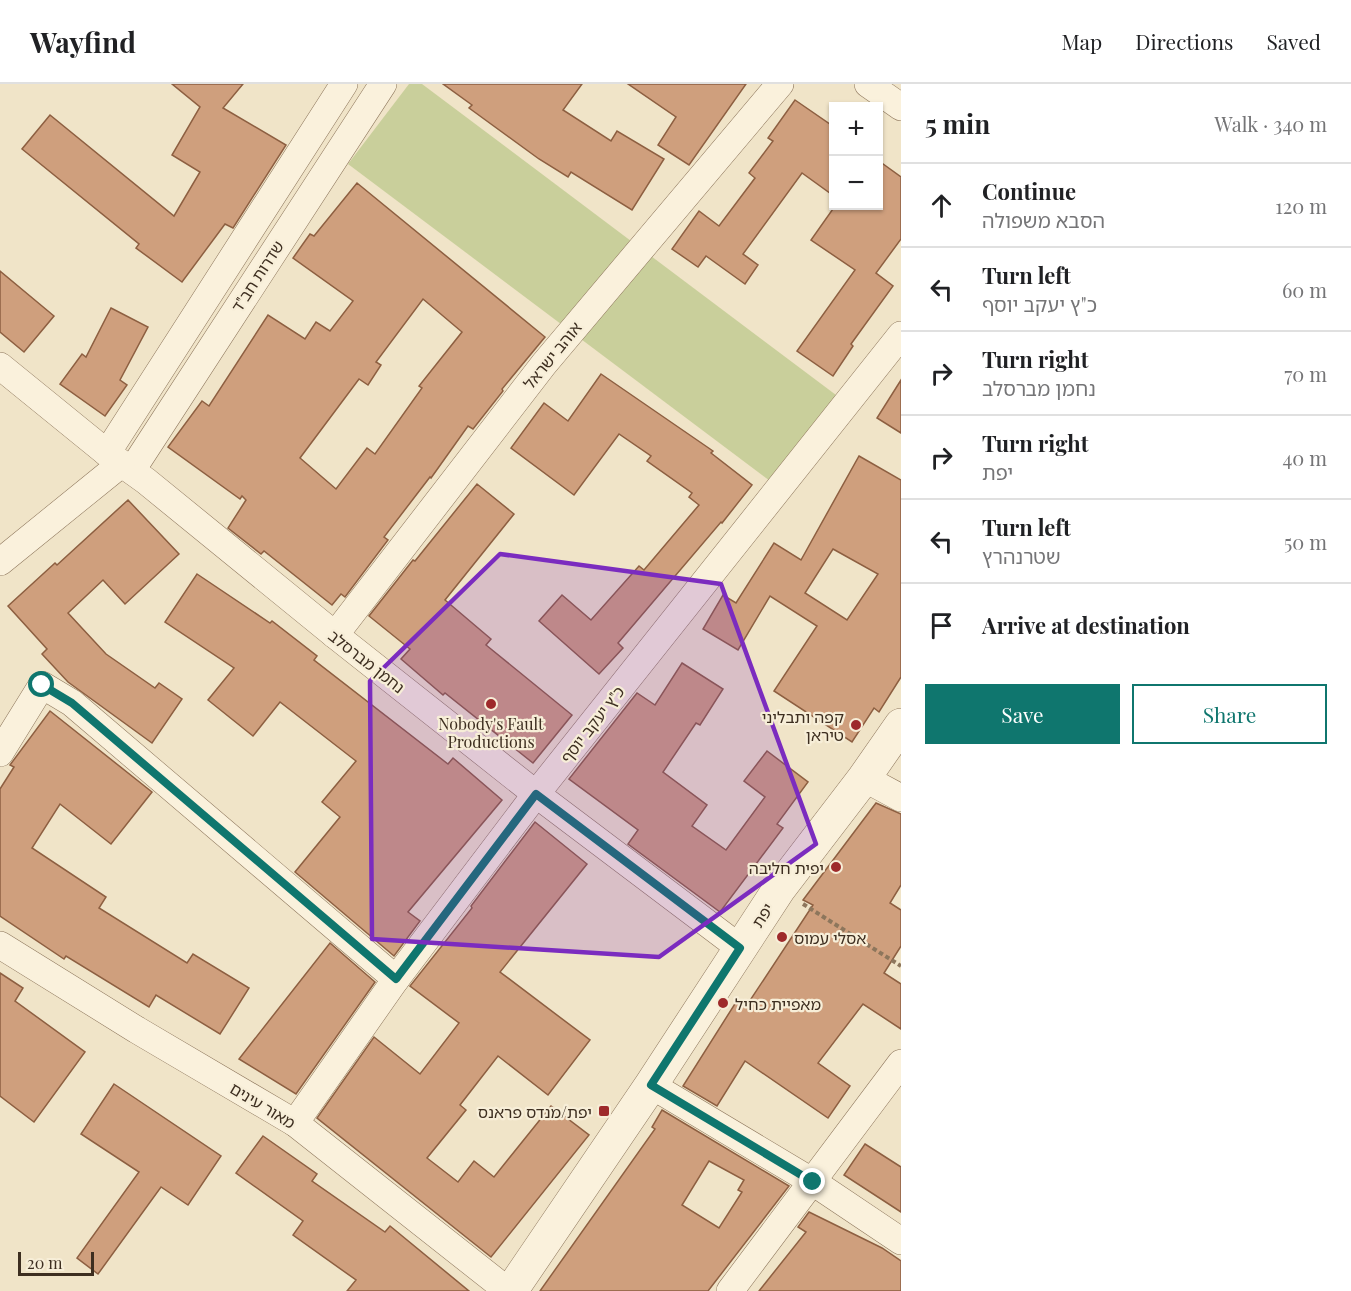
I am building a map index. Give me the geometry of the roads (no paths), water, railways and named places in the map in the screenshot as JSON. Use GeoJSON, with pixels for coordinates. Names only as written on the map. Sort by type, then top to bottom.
{"type":"FeatureCollection","features":[{"type":"Feature","properties":{"kind":"street","name":"שדרות חב\"ד"},"geometry":{"type":"LineString","coordinates":[[120,462],[344,84]]}},
{"type":"Feature","properties":{"kind":"street","name":"שדרות חב\"ד"},"geometry":{"type":"LineString","coordinates":[[0,562],[120,462],[383,84]]}},
{"type":"Feature","properties":{"kind":"street","name":"אוהב ישראל"},"geometry":{"type":"LineString","coordinates":[[335,635],[544,364],[780,84]]}},
{"type":"Feature","properties":{"kind":"street"},"geometry":{"type":"LineString","coordinates":[[868,84],[901,107]]}},
{"type":"Feature","properties":{"kind":"street","name":"כ\"ץ יעקב יוסף"},"geometry":{"type":"LineString","coordinates":[[295,1123],[396,979],[536,794],[901,335]]}},
{"type":"Feature","properties":{"kind":"street","name":"נחמן מברסלב"},"geometry":{"type":"LineString","coordinates":[[0,366],[536,794],[740,948]]}},
{"type":"Feature","properties":{"kind":"street"},"geometry":{"type":"LineString","coordinates":[[0,753],[42,685],[72,703],[396,979]]}},
{"type":"Feature","properties":{"kind":"street","name":"יפת"},"geometry":{"type":"LineString","coordinates":[[509,1291],[651,1085],[779,889],[864,778],[901,725]]}},
{"type":"Feature","properties":{"kind":"street"},"geometry":{"type":"LineString","coordinates":[[864,778],[901,798]]}},
{"type":"Feature","properties":{"kind":"street","name":"מאור עינים"},"geometry":{"type":"LineString","coordinates":[[0,945],[137,1030],[295,1123],[509,1291]]}},
{"type":"Feature","properties":{"kind":"street"},"geometry":{"type":"LineString","coordinates":[[730,1291],[901,1063]]}},
{"type":"Feature","properties":{"kind":"street"},"geometry":{"type":"LineString","coordinates":[[651,1085],[813,1182],[901,1241]]}},
{"type":"Feature","properties":{"kind":"place","name":"Nobody's Fault Productions"},"geometry":{"type":"Point","coordinates":[491,704]}},
{"type":"Feature","properties":{"kind":"place","name":"קפה ותבליני טיראן"},"geometry":{"type":"Point","coordinates":[856,725]}},
{"type":"Feature","properties":{"kind":"place","name":"יפית חליבה"},"geometry":{"type":"Point","coordinates":[836,867]}},
{"type":"Feature","properties":{"kind":"place","name":"אסלי עמוס"},"geometry":{"type":"Point","coordinates":[782,937]}},
{"type":"Feature","properties":{"kind":"place","name":"מאפיית כחיל"},"geometry":{"type":"Point","coordinates":[723,1003]}},
{"type":"Feature","properties":{"kind":"place","name":"יפת/מנדס פראנס"},"geometry":{"type":"Point","coordinates":[604,1111]}}]}
